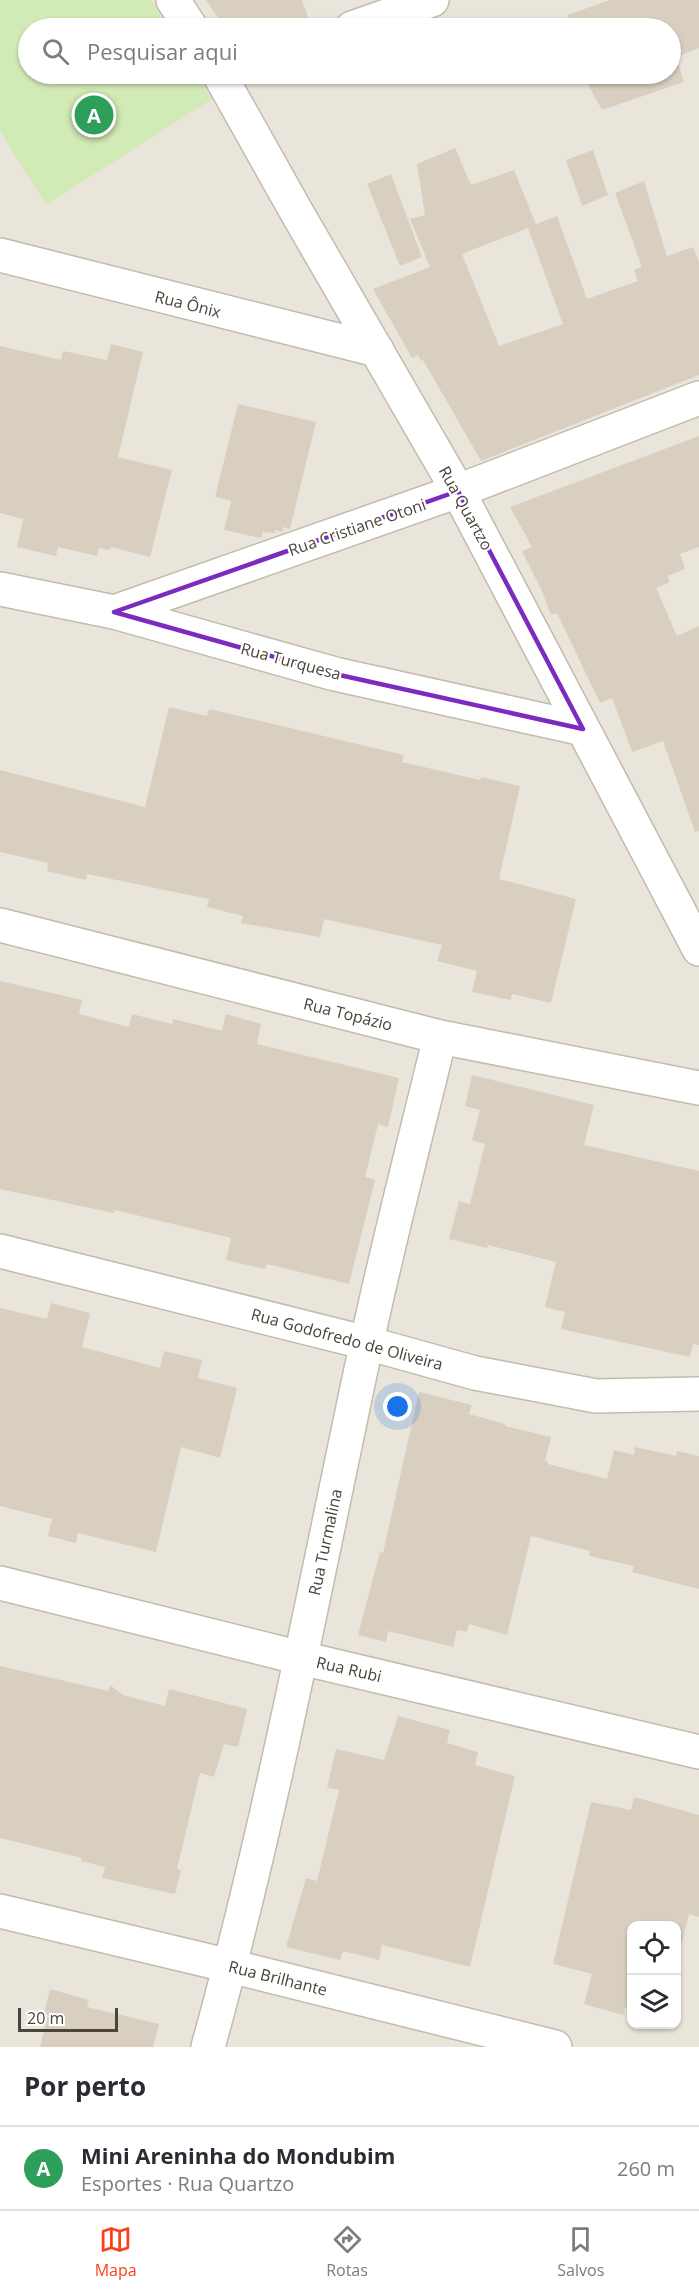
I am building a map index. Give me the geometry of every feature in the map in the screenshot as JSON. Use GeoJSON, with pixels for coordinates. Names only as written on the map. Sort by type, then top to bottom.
{"type":"FeatureCollection","features":[{"type":"Feature","properties":{"kind":"street"},"geometry":{"type":"LineString","coordinates":[[173,0],[185,18]]}},
{"type":"Feature","properties":{"kind":"street"},"geometry":{"type":"LineString","coordinates":[[381,18],[432,0]]}},
{"type":"Feature","properties":{"kind":"street","name":"Rua Quartzo"},"geometry":{"type":"LineString","coordinates":[[227,84],[458,491],[583,729],[688,905],[699,949]]}},
{"type":"Feature","properties":{"kind":"street","name":"Rua Ônix"},"geometry":{"type":"LineString","coordinates":[[0,255],[377,350]]}},
{"type":"Feature","properties":{"kind":"street","name":"Rua Cristiane Otoni"},"geometry":{"type":"LineString","coordinates":[[114,612],[458,491],[699,398]]}},
{"type":"Feature","properties":{"kind":"street","name":"Rua Turquesa"},"geometry":{"type":"LineString","coordinates":[[0,589],[114,612],[335,674],[583,729]]}},
{"type":"Feature","properties":{"kind":"street","name":"Rua Topázio"},"geometry":{"type":"LineString","coordinates":[[0,925],[440,1037],[699,1088]]}},
{"type":"Feature","properties":{"kind":"street","name":"Rua Turmalina"},"geometry":{"type":"LineString","coordinates":[[207,2047],[230,1966],[301,1658],[367,1343],[440,1037]]}},
{"type":"Feature","properties":{"kind":"street","name":"Rua Godofredo de Oliveira"},"geometry":{"type":"LineString","coordinates":[[0,1251],[367,1343],[475,1373],[596,1396],[699,1394]]}},
{"type":"Feature","properties":{"kind":"street","name":"Rua Rubi"},"geometry":{"type":"LineString","coordinates":[[0,1582],[301,1658],[699,1752]]}},
{"type":"Feature","properties":{"kind":"street","name":"Rua Brilhante"},"geometry":{"type":"LineString","coordinates":[[0,1911],[555,2047]]}},
{"type":"Feature","properties":{"kind":"highlighted area"},"geometry":{"type":"Polygon","coordinates":[[[458,491],[583,729],[335,674],[114,612],[458,491]]]}},
{"type":"Feature","properties":{"kind":"shaded area"},"geometry":{"type":"Polygon","coordinates":[[[0,0],[699,0],[699,2047],[0,2047],[0,0]]]}},
{"type":"Feature","properties":{"kind":"green space"},"geometry":{"type":"Polygon","coordinates":[[[0,0],[151,0],[163,18],[18,18],[18,84],[202,84],[212,99],[46,205],[0,131],[0,0]]]}},
{"type":"Feature","properties":{"kind":"building"},"geometry":{"type":"Polygon","coordinates":[[[206,0],[302,0],[308,18],[218,18],[206,0]]]}},
{"type":"Feature","properties":{"kind":"building"},"geometry":{"type":"Polygon","coordinates":[[[610,0],[699,0],[699,48],[681,55],[681,18],[568,18],[567,15],[610,0]]]}},
{"type":"Feature","properties":{"kind":"building"},"geometry":{"type":"Polygon","coordinates":[[[588,84],[678,84],[602,110],[588,84]]]}},
{"type":"Feature","properties":{"kind":"building"},"geometry":{"type":"Polygon","coordinates":[[[455,148],[471,185],[514,170],[536,224],[557,216],[587,299],[638,281],[634,270],[642,267],[615,193],[644,181],[667,256],[693,247],[699,262],[699,375],[481,461],[423,360],[421,361],[418,355],[412,358],[373,289],[430,267],[410,219],[425,215],[417,164],[455,148]],[[528,228],[462,254],[499,346],[563,324],[528,228]]]}},
{"type":"Feature","properties":{"kind":"building"},"geometry":{"type":"Polygon","coordinates":[[[593,150],[608,195],[582,206],[566,160],[593,150]]]}},
{"type":"Feature","properties":{"kind":"building"},"geometry":{"type":"Polygon","coordinates":[[[391,174],[422,257],[400,266],[367,184],[391,174]]]}},
{"type":"Feature","properties":{"kind":"building"},"geometry":{"type":"Polygon","coordinates":[[[111,344],[143,352],[118,457],[172,470],[150,557],[111,547],[110,550],[99,548],[97,556],[58,547],[56,556],[17,547],[23,519],[0,513],[0,346],[61,360],[63,351],[107,360],[111,344]]]}},
{"type":"Feature","properties":{"kind":"building"},"geometry":{"type":"Polygon","coordinates":[[[238,404],[316,422],[290,529],[283,527],[282,532],[275,530],[275,533],[263,532],[261,538],[224,530],[231,501],[215,497],[238,404]]]}},
{"type":"Feature","properties":{"kind":"building"},"geometry":{"type":"Polygon","coordinates":[[[699,436],[699,547],[680,554],[685,569],[667,576],[670,582],[656,588],[677,636],[699,626],[699,831],[695,832],[663,741],[632,752],[612,698],[600,703],[557,613],[551,615],[522,551],[532,547],[510,507],[699,436]]]}},
{"type":"Feature","properties":{"kind":"building"},"geometry":{"type":"Polygon","coordinates":[[[169,707],[207,716],[209,709],[404,755],[402,762],[480,780],[481,777],[520,786],[499,879],[576,899],[551,1003],[512,994],[511,1000],[472,992],[477,971],[437,961],[442,945],[324,919],[320,937],[241,923],[243,916],[207,907],[209,899],[87,874],[86,880],[47,871],[48,863],[0,852],[0,770],[145,807],[169,707]]]}},
{"type":"Feature","properties":{"kind":"building"},"geometry":{"type":"Polygon","coordinates":[[[0,981],[82,1000],[79,1014],[129,1027],[132,1014],[172,1024],[173,1019],[222,1031],[226,1014],[261,1024],[257,1044],[399,1078],[388,1127],[378,1124],[365,1177],[375,1180],[349,1284],[267,1264],[265,1269],[226,1260],[231,1238],[115,1210],[114,1213],[0,1189],[0,981]]]}},
{"type":"Feature","properties":{"kind":"building"},"geometry":{"type":"Polygon","coordinates":[[[472,1075],[594,1105],[584,1145],[699,1171],[699,1345],[693,1344],[690,1357],[561,1329],[565,1312],[545,1307],[556,1262],[488,1245],[487,1248],[449,1239],[459,1201],[470,1204],[485,1144],[472,1140],[480,1110],[465,1106],[472,1075]]]}},
{"type":"Feature","properties":{"kind":"building"},"geometry":{"type":"Polygon","coordinates":[[[51,1303],[90,1313],[82,1347],[160,1368],[164,1351],[202,1360],[198,1378],[237,1388],[220,1458],[181,1447],[156,1552],[78,1533],[76,1543],[48,1536],[52,1519],[0,1506],[0,1308],[47,1319],[51,1303]]]}},
{"type":"Feature","properties":{"kind":"building"},"geometry":{"type":"Polygon","coordinates":[[[419,1392],[472,1405],[469,1414],[505,1424],[505,1426],[551,1437],[545,1461],[548,1464],[607,1479],[614,1450],[634,1455],[635,1447],[676,1456],[677,1451],[699,1456],[699,1589],[632,1572],[634,1566],[589,1556],[590,1551],[531,1536],[507,1635],[469,1624],[467,1632],[457,1630],[453,1647],[388,1631],[386,1642],[358,1635],[380,1552],[383,1553],[419,1392]]]}},
{"type":"Feature","properties":{"kind":"building"},"geometry":{"type":"Polygon","coordinates":[[[0,1666],[108,1691],[110,1685],[123,1695],[165,1706],[169,1689],[247,1709],[238,1747],[224,1744],[214,1777],[200,1773],[177,1869],[181,1870],[175,1894],[102,1878],[105,1867],[81,1861],[82,1858],[0,1838],[0,1666]]]}},
{"type":"Feature","properties":{"kind":"building"},"geometry":{"type":"Polygon","coordinates":[[[398,1716],[450,1730],[447,1743],[478,1752],[475,1765],[515,1776],[470,1967],[382,1945],[379,1960],[343,1951],[340,1960],[286,1947],[306,1878],[317,1881],[339,1790],[327,1788],[336,1749],[384,1760],[398,1716]]]}},
{"type":"Feature","properties":{"kind":"building"},"geometry":{"type":"Polygon","coordinates":[[[634,1797],[699,1815],[699,1917],[689,1914],[681,1945],[681,1921],[627,1921],[627,2008],[625,2007],[623,2015],[584,2004],[592,1974],[553,1964],[591,1802],[631,1810],[634,1797]]]}},
{"type":"Feature","properties":{"kind":"building"},"geometry":{"type":"Polygon","coordinates":[[[50,1989],[89,2000],[87,2007],[159,2024],[153,2047],[40,2047],[48,2015],[44,2014],[50,1989]]]}},
{"type":"Feature","properties":{"kind":"place","name":"Mini Areninha do Mondubim"},"geometry":{"type":"Point","coordinates":[94,115]}}]}
